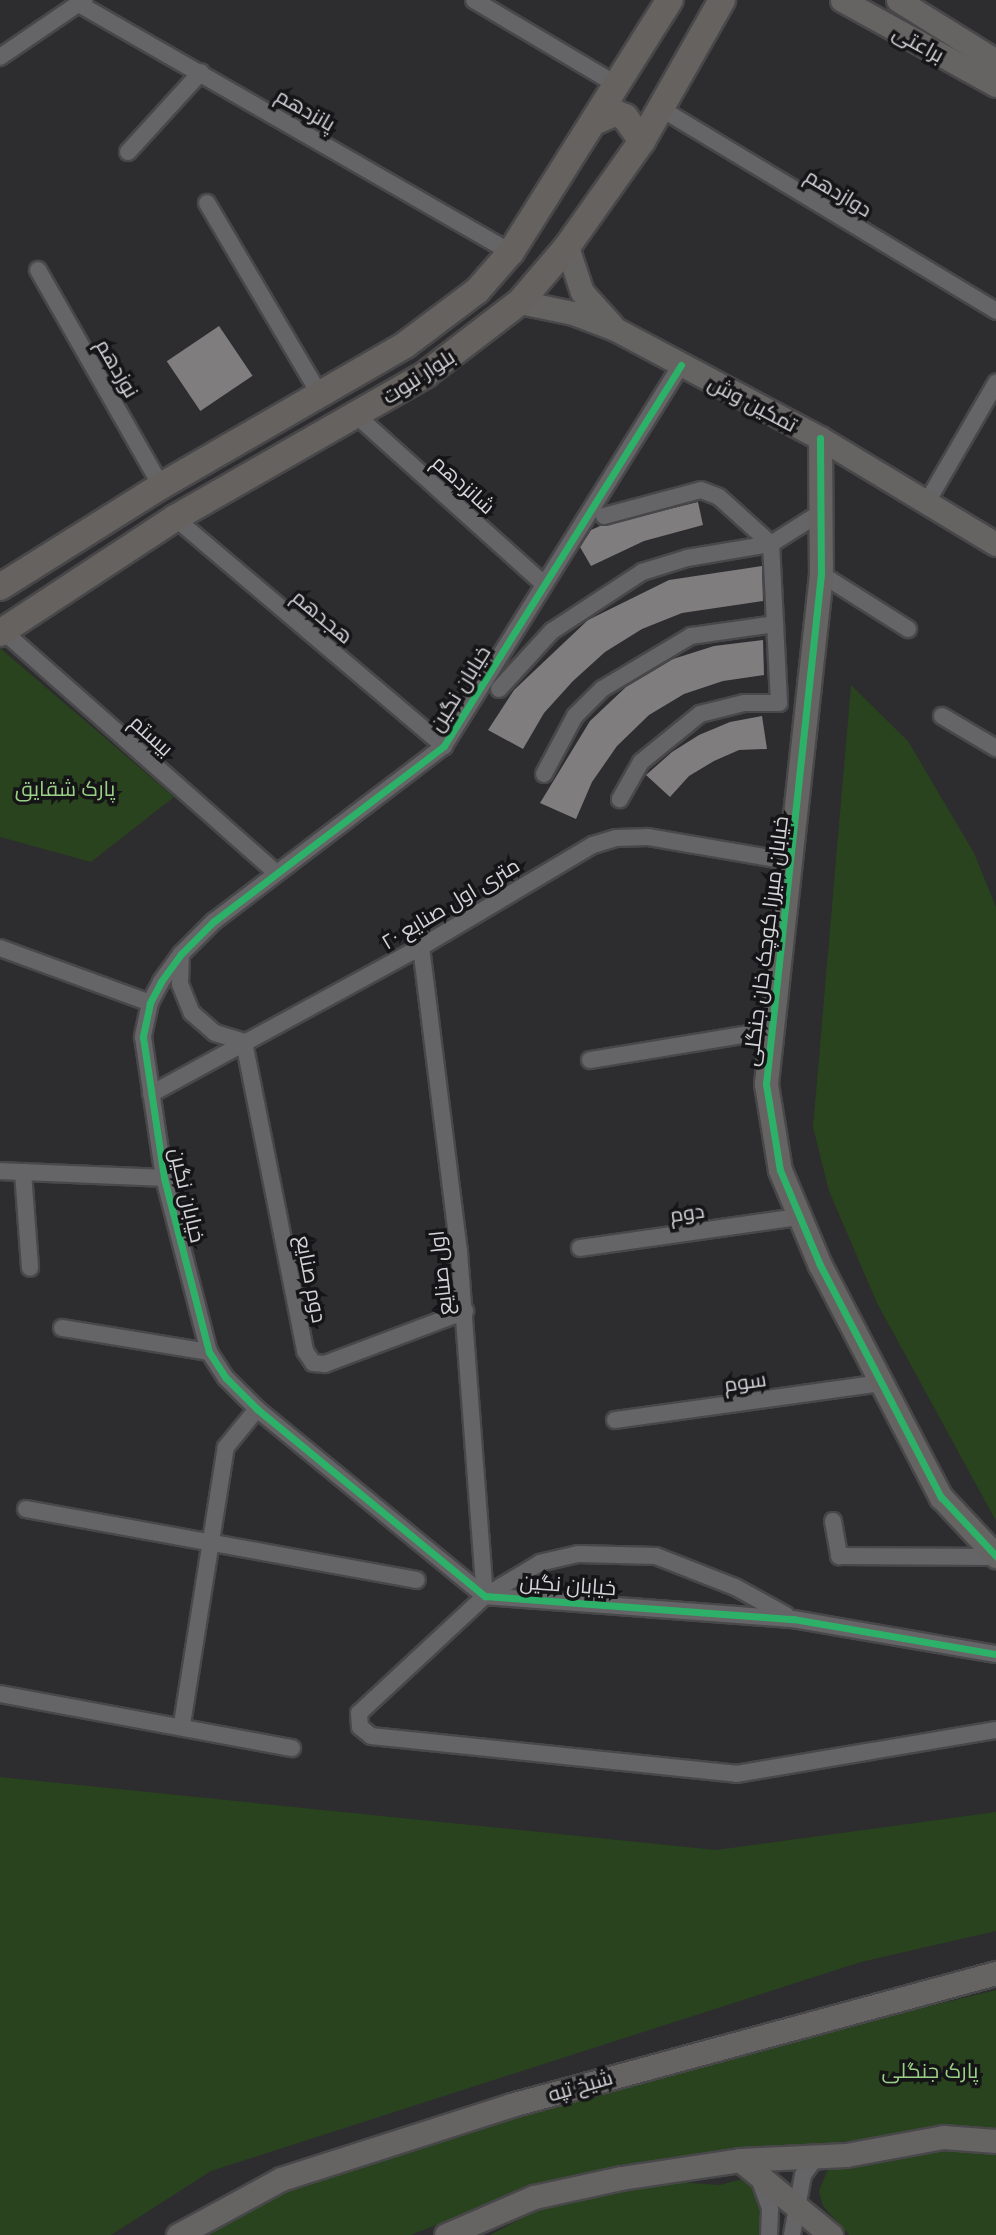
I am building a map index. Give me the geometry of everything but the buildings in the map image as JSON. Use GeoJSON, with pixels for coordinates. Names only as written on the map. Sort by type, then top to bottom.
{"type":"FeatureCollection","features":[{"type":"Feature","properties":{"kind":"main road","name":"بلوار نبوت"},"geometry":{"type":"LineString","coordinates":[[0,587],[161,486],[442,320],[477,291],[511,252],[670,0]]}},
{"type":"Feature","properties":{"kind":"main road","name":"بلوار نبوت"},"geometry":{"type":"LineString","coordinates":[[1,632],[175,518],[426,374],[520,302],[567,247],[642,141],[685,60],[722,0]]}},
{"type":"Feature","properties":{"kind":"main road"},"geometry":{"type":"LineString","coordinates":[[648,36],[648,58],[669,67],[685,60]]}},
{"type":"Feature","properties":{"kind":"main road"},"geometry":{"type":"LineString","coordinates":[[596,121],[614,113],[625,117],[642,141]]}},
{"type":"Feature","properties":{"kind":"street"},"geometry":{"type":"LineString","coordinates":[[474,0],[617,85]]}},
{"type":"Feature","properties":{"kind":"street","name":"براعتی"},"geometry":{"type":"LineString","coordinates":[[842,0],[996,85]]}},
{"type":"Feature","properties":{"kind":"street","name":"براعتی"},"geometry":{"type":"LineString","coordinates":[[898,0],[996,61]]}},
{"type":"Feature","properties":{"kind":"street"},"geometry":{"type":"LineString","coordinates":[[0,57],[82,2]]}},
{"type":"Feature","properties":{"kind":"street","name":"پانزدهم"},"geometry":{"type":"LineString","coordinates":[[82,2],[511,252]]}},
{"type":"Feature","properties":{"kind":"street"},"geometry":{"type":"LineString","coordinates":[[128,152],[201,72]]}},
{"type":"Feature","properties":{"kind":"street","name":"دوازدهم"},"geometry":{"type":"LineString","coordinates":[[660,108],[996,312]]}},
{"type":"Feature","properties":{"kind":"street"},"geometry":{"type":"LineString","coordinates":[[207,203],[320,393]]}},
{"type":"Feature","properties":{"kind":"street"},"geometry":{"type":"LineString","coordinates":[[567,247],[582,292],[615,330]]}},
{"type":"Feature","properties":{"kind":"street","name":"نوزدهم"},"geometry":{"type":"LineString","coordinates":[[38,270],[161,486]]}},
{"type":"Feature","properties":{"kind":"street","name":"تمکین وش"},"geometry":{"type":"LineString","coordinates":[[520,302],[573,313],[615,330],[820,438],[996,544]]}},
{"type":"Feature","properties":{"kind":"street","name":"خیابان نگین"},"geometry":{"type":"LineString","coordinates":[[681,365],[444,746],[274,871],[181,954],[150,1003],[143,1037],[163,1178],[209,1352],[226,1378],[257,1409],[485,1596],[793,1619],[996,1654]]}},
{"type":"Feature","properties":{"kind":"street"},"geometry":{"type":"LineString","coordinates":[[927,502],[996,383]]}},
{"type":"Feature","properties":{"kind":"street","name":"شانزدهم"},"geometry":{"type":"LineString","coordinates":[[356,415],[544,584]]}},
{"type":"Feature","properties":{"kind":"street","name":"خیابان میرزا کوچک خان جنگلی"},"geometry":{"type":"LineString","coordinates":[[820,438],[821,574],[774,1030],[766,1084],[780,1170],[799,1217],[942,1497],[995,1556]]}},
{"type":"Feature","properties":{"kind":"street"},"geometry":{"type":"LineString","coordinates":[[604,516],[701,490],[719,497],[771,544],[779,703],[744,704],[700,714],[641,762],[620,799]]}},
{"type":"Feature","properties":{"kind":"street"},"geometry":{"type":"LineString","coordinates":[[499,689],[552,631],[642,572],[687,558],[771,544],[820,513]]}},
{"type":"Feature","properties":{"kind":"street","name":"هجدهم"},"geometry":{"type":"LineString","coordinates":[[175,518],[444,746]]}},
{"type":"Feature","properties":{"kind":"street"},"geometry":{"type":"LineString","coordinates":[[821,574],[908,629]]}},
{"type":"Feature","properties":{"kind":"street"},"geometry":{"type":"LineString","coordinates":[[544,774],[575,716],[602,689],[691,636],[775,624]]}},
{"type":"Feature","properties":{"kind":"street","name":"بیستم"},"geometry":{"type":"LineString","coordinates":[[1,632],[274,871]]}},
{"type":"Feature","properties":{"kind":"street"},"geometry":{"type":"LineString","coordinates":[[942,716],[996,748]]}},
{"type":"Feature","properties":{"kind":"street","name":"۲۰ متری اول صنایع"},"geometry":{"type":"LineString","coordinates":[[151,1094],[421,947],[569,856],[616,838],[648,837],[792,862]]}},
{"type":"Feature","properties":{"kind":"street","name":"اول صنایع"},"geometry":{"type":"LineString","coordinates":[[421,947],[465,1311],[485,1596]]}},
{"type":"Feature","properties":{"kind":"street"},"geometry":{"type":"LineString","coordinates":[[0,948],[150,1003]]}},
{"type":"Feature","properties":{"kind":"street"},"geometry":{"type":"LineString","coordinates":[[181,954],[180,984],[192,1013],[215,1033],[244,1042]]}},
{"type":"Feature","properties":{"kind":"street"},"geometry":{"type":"LineString","coordinates":[[590,1060],[774,1030]]}},
{"type":"Feature","properties":{"kind":"street","name":"دوم صنایع"},"geometry":{"type":"LineString","coordinates":[[244,1042],[305,1351],[313,1363],[325,1364],[465,1311]]}},
{"type":"Feature","properties":{"kind":"street"},"geometry":{"type":"LineString","coordinates":[[0,1171],[163,1178]]}},
{"type":"Feature","properties":{"kind":"street"},"geometry":{"type":"LineString","coordinates":[[23,1172],[30,1268]]}},
{"type":"Feature","properties":{"kind":"street","name":"دوم"},"geometry":{"type":"LineString","coordinates":[[580,1248],[799,1217]]}},
{"type":"Feature","properties":{"kind":"street"},"geometry":{"type":"LineString","coordinates":[[62,1328],[209,1352]]}},
{"type":"Feature","properties":{"kind":"street","name":"سوم"},"geometry":{"type":"LineString","coordinates":[[615,1420],[882,1383]]}},
{"type":"Feature","properties":{"kind":"street"},"geometry":{"type":"LineString","coordinates":[[182,1724],[226,1447],[257,1409]]}},
{"type":"Feature","properties":{"kind":"street"},"geometry":{"type":"LineString","coordinates":[[26,1509],[417,1580]]}},
{"type":"Feature","properties":{"kind":"street"},"geometry":{"type":"LineString","coordinates":[[833,1521],[839,1556],[995,1556]]}},
{"type":"Feature","properties":{"kind":"street"},"geometry":{"type":"LineString","coordinates":[[793,1619],[695,1570],[656,1556],[622,1552],[540,1563],[485,1596],[359,1713],[360,1727],[371,1736],[736,1774],[996,1730]]}},
{"type":"Feature","properties":{"kind":"street"},"geometry":{"type":"LineString","coordinates":[[0,1694],[182,1724],[292,1748]]}},
{"type":"Feature","properties":{"kind":"street","name":"شیخ تپه"},"geometry":{"type":"LineString","coordinates":[[178,2235],[281,2179],[511,2105],[996,1973]]}},
{"type":"Feature","properties":{"kind":"street"},"geometry":{"type":"LineString","coordinates":[[446,2235],[534,2197],[740,2160],[817,2156],[943,2137],[996,2141]]}},
{"type":"Feature","properties":{"kind":"street"},"geometry":{"type":"LineString","coordinates":[[792,2235],[803,2175],[817,2156]]}},
{"type":"Feature","properties":{"kind":"street"},"geometry":{"type":"LineString","coordinates":[[740,2160],[831,2235]]}},
{"type":"Feature","properties":{"kind":"street"},"geometry":{"type":"LineString","coordinates":[[760,2178],[770,2209],[769,2235]]}},
{"type":"Feature","properties":{"kind":"green space","name":"پارک شقایق"},"geometry":{"type":"Polygon","coordinates":[[[0,648],[174,797],[91,862],[0,837],[0,648]]]}},
{"type":"Feature","properties":{"kind":"green space"},"geometry":{"type":"Polygon","coordinates":[[[851,685],[908,741],[974,853],[996,907],[996,1521],[877,1303],[829,1191],[813,1127],[851,685]]]}},
{"type":"Feature","properties":{"kind":"green space"},"geometry":{"type":"Polygon","coordinates":[[[0,1777],[716,1850],[996,1812],[996,1931],[861,1962],[211,2171],[111,2235],[0,2235],[0,1777]]]}},
{"type":"Feature","properties":{"kind":"green space","name":"پارک جنگلی"},"geometry":{"type":"Polygon","coordinates":[[[996,1990],[996,2134],[946,2129],[579,2174],[535,2186],[411,2235],[199,2235],[260,2201],[537,2109],[720,2057],[996,1990]]]}},
{"type":"Feature","properties":{"kind":"green space"},"geometry":{"type":"Polygon","coordinates":[[[921,2147],[996,2149],[996,2235],[849,2235],[823,2206],[819,2191],[829,2166],[921,2147]]]}},
{"type":"Feature","properties":{"kind":"green space"},"geometry":{"type":"Polygon","coordinates":[[[757,2175],[772,2189],[764,2235],[490,2235],[558,2199],[678,2182],[720,2185],[757,2175]]]}},
{"type":"Feature","properties":{"kind":"cycle path"},"geometry":{"type":"LineString","coordinates":[[681,365],[444,746],[214,921],[181,954],[161,982],[150,1003],[143,1037],[164,1178],[209,1352],[226,1378],[257,1409],[485,1596],[793,1619],[996,1654]]}},
{"type":"Feature","properties":{"kind":"cycle path"},"geometry":{"type":"LineString","coordinates":[[820,438],[821,574],[766,1084],[780,1170],[820,1265],[941,1497],[996,1556]]}}]}
